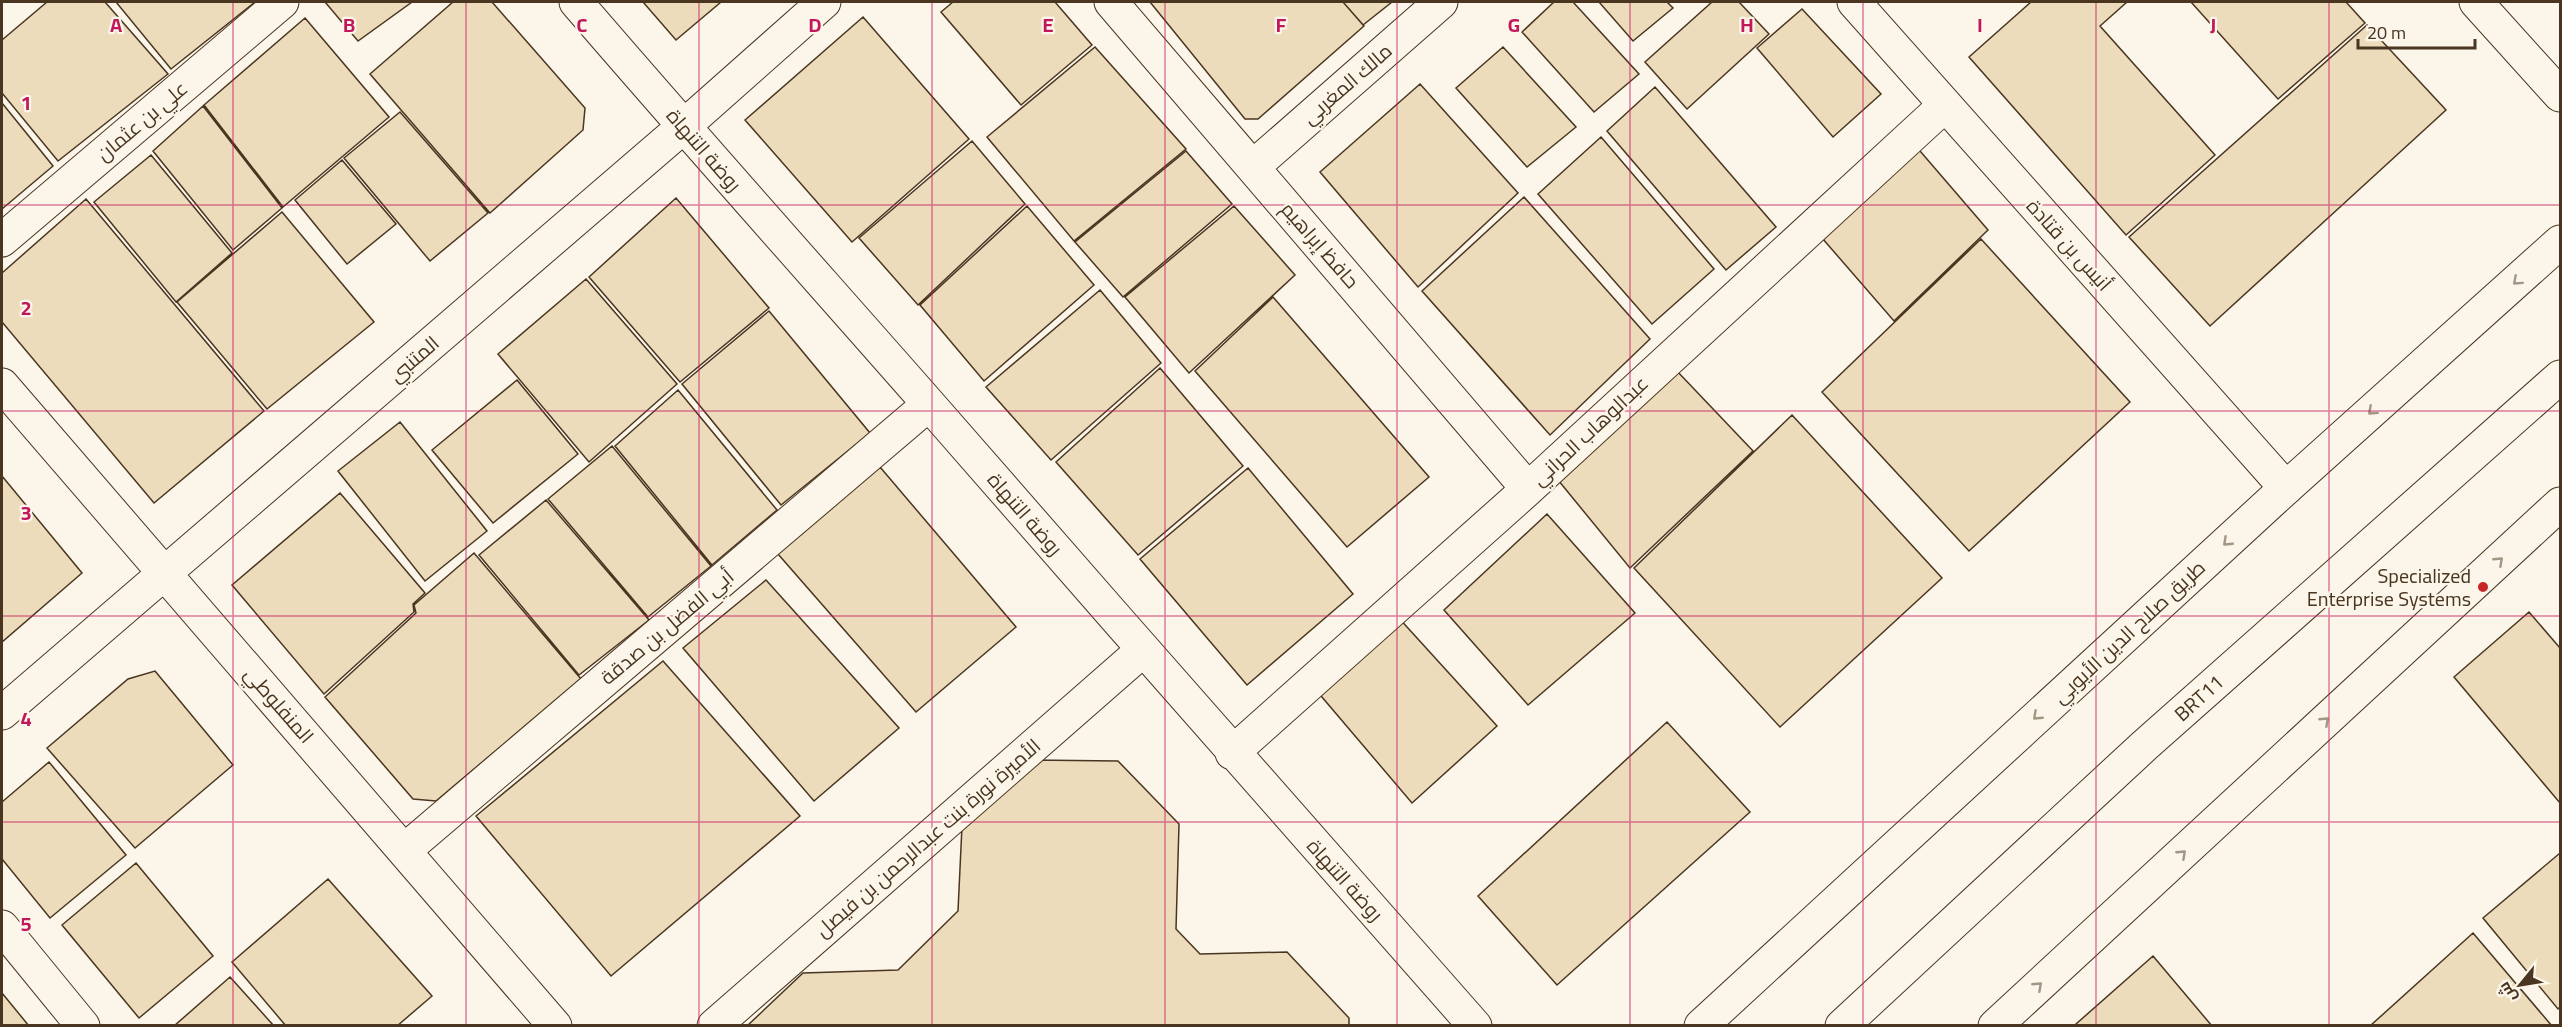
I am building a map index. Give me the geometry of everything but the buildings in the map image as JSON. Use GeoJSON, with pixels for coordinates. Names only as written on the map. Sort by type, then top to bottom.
{"type":"FeatureCollection","features":[{"type":"Feature","properties":{"kind":"street","name":"علي بن عثمان"},"geometry":{"type":"LineString","coordinates":[[2,240],[282,2]]}},
{"type":"Feature","properties":{"kind":"street","name":"روضة التنهاة"},"geometry":{"type":"LineString","coordinates":[[576,2],[1232,753],[1475,1026]]}},
{"type":"Feature","properties":{"kind":"street","name":"المتنبي"},"geometry":{"type":"LineString","coordinates":[[2,713],[683,127],[824,2]]}},
{"type":"Feature","properties":{"kind":"street","name":"حافظ إبراهيم"},"geometry":{"type":"LineString","coordinates":[[1111,2],[1528,489]]}},
{"type":"Feature","properties":{"kind":"street","name":"مالك المغربي"},"geometry":{"type":"LineString","coordinates":[[1253,167],[1441,2]]}},
{"type":"Feature","properties":{"kind":"street","name":"أنيس بن قتادة"},"geometry":{"type":"LineString","coordinates":[[1854,2],[1944,106],[2286,488]]}},
{"type":"Feature","properties":{"kind":"street"},"geometry":{"type":"LineString","coordinates":[[2476,2],[2560,96]]}},
{"type":"Feature","properties":{"kind":"street","name":"عبدالوهاب الحراني"},"geometry":{"type":"LineString","coordinates":[[1232,753],[1528,489],[1944,106]]}},
{"type":"Feature","properties":{"kind":"street","name":"طريق صلاح الدين الأيوبي"},"geometry":{"type":"LineString","coordinates":[[1701,1026],[2286,488],[2560,242]]}},
{"type":"Feature","properties":{"kind":"street","name":"BRT11"},"geometry":{"type":"LineString","coordinates":[[1842,1026],[2144,746],[2560,377]]}},
{"type":"Feature","properties":{"kind":"street","name":"المنفلوطي"},"geometry":{"type":"LineString","coordinates":[[2,385],[555,1026]]}},
{"type":"Feature","properties":{"kind":"street","name":"أبي الفضل بن صدقة"},"geometry":{"type":"LineString","coordinates":[[405,850],[928,404]]}},
{"type":"Feature","properties":{"kind":"street"},"geometry":{"type":"LineString","coordinates":[[1995,1026],[2560,504]]}},
{"type":"Feature","properties":{"kind":"street","name":"الأميرة نورة بنت عبدالرحمن بن فيصل"},"geometry":{"type":"LineString","coordinates":[[714,1026],[1143,650]]}},
{"type":"Feature","properties":{"kind":"street"},"geometry":{"type":"LineString","coordinates":[[2,927],[83,1026]]}},
{"type":"Feature","properties":{"kind":"place","name":"Specialized Enterprise Systems"},"geometry":{"type":"Point","coordinates":[2483,587]}}]}
